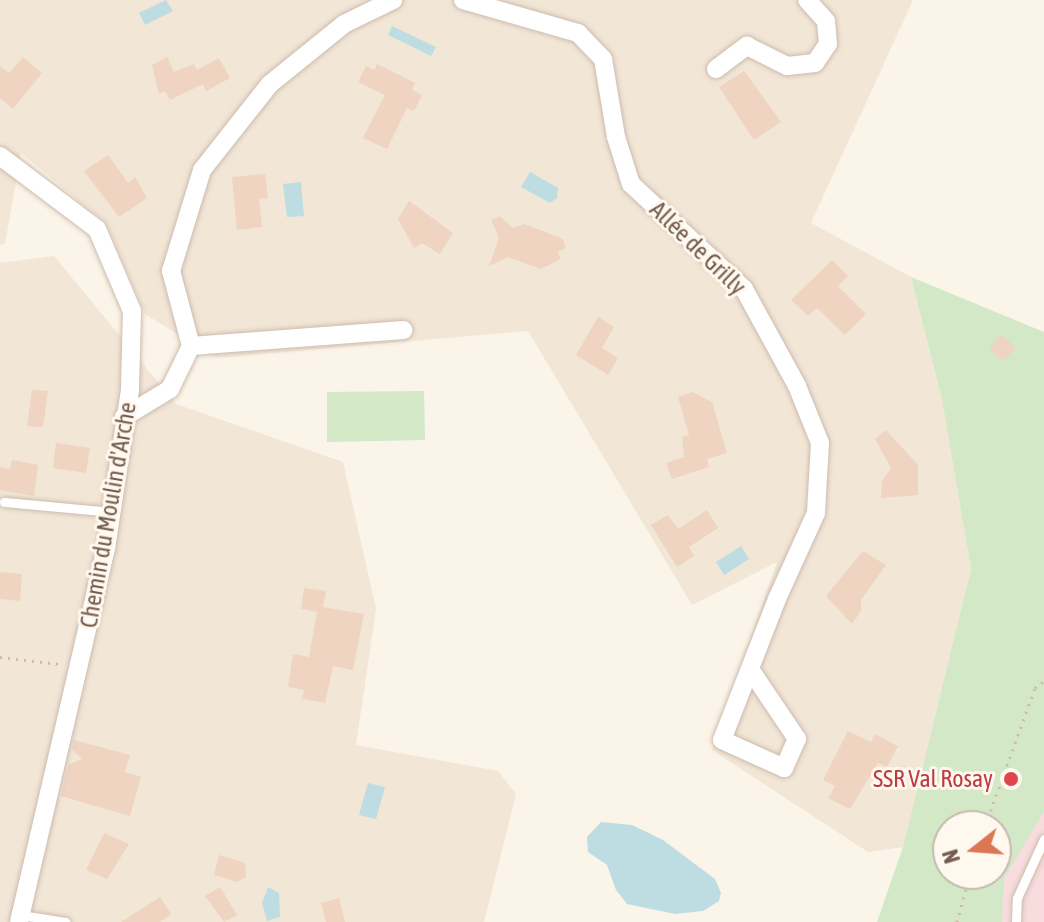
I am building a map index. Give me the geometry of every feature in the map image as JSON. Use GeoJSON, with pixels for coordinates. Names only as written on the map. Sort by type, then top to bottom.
{"type":"FeatureCollection","features":[{"type":"Feature","properties":{"kind":"street"},"geometry":{"type":"LineString","coordinates":[[124,417],[170,389],[191,346],[171,271],[202,170],[270,84],[344,24],[393,0]]}},
{"type":"Feature","properties":{"kind":"street","name":"Allée de Grilly"},"geometry":{"type":"LineString","coordinates":[[463,0],[578,33],[603,59],[616,137],[631,184],[744,289],[797,386],[820,443],[816,513],[750,669],[722,740],[784,768],[797,739],[750,669]]}},
{"type":"Feature","properties":{"kind":"street"},"geometry":{"type":"LineString","coordinates":[[716,69],[747,46],[787,66],[815,63],[828,44],[826,21],[807,0]]}},
{"type":"Feature","properties":{"kind":"street","name":"Chemin du Moulin d'Arche"},"geometry":{"type":"LineString","coordinates":[[0,156],[97,229],[132,311],[124,417],[111,512],[20,918]]}},
{"type":"Feature","properties":{"kind":"street"},"geometry":{"type":"LineString","coordinates":[[191,346],[403,330]]}},
{"type":"Feature","properties":{"kind":"lane"},"geometry":{"type":"LineString","coordinates":[[4,502],[111,512]]}},
{"type":"Feature","properties":{"kind":"lane"},"geometry":{"type":"LineString","coordinates":[[1016,922],[1017,898],[1044,839]]}},
{"type":"Feature","properties":{"kind":"lane"},"geometry":{"type":"LineString","coordinates":[[20,918],[65,922]]}},
{"type":"Feature","properties":{"kind":"path"},"geometry":{"type":"LineString","coordinates":[[0,657],[78,666]]}},
{"type":"Feature","properties":{"kind":"path"},"geometry":{"type":"LineString","coordinates":[[991,810],[1035,688],[1044,681]]}},
{"type":"Feature","properties":{"kind":"path"},"geometry":{"type":"LineString","coordinates":[[957,922],[966,890]]}},
{"type":"Feature","properties":{"kind":"shaded area"},"geometry":{"type":"Polygon","coordinates":[[[0,0],[913,0],[811,223],[911,277],[942,400],[971,569],[903,847],[868,852],[712,750],[777,562],[692,605],[528,331],[217,358],[145,314],[106,223],[21,153],[5,244],[0,245],[0,0]]]}},
{"type":"Feature","properties":{"kind":"shaded area"},"geometry":{"type":"Polygon","coordinates":[[[54,256],[176,404],[343,462],[376,609],[356,745],[498,771],[516,794],[484,922],[0,922],[0,263],[54,256]]]}},
{"type":"Feature","properties":{"kind":"shaded area"},"geometry":{"type":"Polygon","coordinates":[[[1044,691],[1044,922],[944,922],[979,890],[1012,890],[1012,810],[1002,810],[1044,691]]]}},
{"type":"Feature","properties":{"kind":"green space"},"geometry":{"type":"Polygon","coordinates":[[[911,277],[1044,332],[1044,812],[1012,865],[1012,810],[932,810],[932,890],[1003,890],[1002,922],[877,922],[903,847],[971,569],[942,400],[911,277]]]}},
{"type":"Feature","properties":{"kind":"green space"},"geometry":{"type":"Polygon","coordinates":[[[424,391],[425,440],[327,442],[327,392],[424,391]]]}},
{"type":"Feature","properties":{"kind":"water"},"geometry":{"type":"Polygon","coordinates":[[[166,0],[173,11],[145,25],[139,13],[166,0]]]}},
{"type":"Feature","properties":{"kind":"water"},"geometry":{"type":"Polygon","coordinates":[[[392,26],[436,47],[431,56],[388,35],[392,26]]]}},
{"type":"Feature","properties":{"kind":"water"},"geometry":{"type":"Polygon","coordinates":[[[530,172],[558,188],[557,198],[550,203],[521,187],[530,172]]]}},
{"type":"Feature","properties":{"kind":"water"},"geometry":{"type":"Polygon","coordinates":[[[301,182],[304,216],[287,217],[283,184],[301,182]]]}},
{"type":"Feature","properties":{"kind":"water"},"geometry":{"type":"Polygon","coordinates":[[[741,546],[749,559],[724,575],[716,562],[741,546]]]}},
{"type":"Feature","properties":{"kind":"water"},"geometry":{"type":"Polygon","coordinates":[[[368,783],[385,787],[376,819],[359,815],[368,783]]]}},
{"type":"Feature","properties":{"kind":"water"},"geometry":{"type":"Polygon","coordinates":[[[601,822],[632,825],[663,840],[715,879],[721,893],[719,901],[703,911],[675,914],[627,904],[616,890],[607,865],[588,852],[587,837],[601,822]]]}},
{"type":"Feature","properties":{"kind":"water"},"geometry":{"type":"Polygon","coordinates":[[[268,887],[279,893],[280,917],[267,921],[262,903],[268,887]]]}},
{"type":"Feature","properties":{"kind":"building"},"geometry":{"type":"Polygon","coordinates":[[[23,57],[42,73],[13,109],[0,98],[0,66],[9,73],[23,57]]]}},
{"type":"Feature","properties":{"kind":"building"},"geometry":{"type":"Polygon","coordinates":[[[167,57],[174,72],[194,64],[197,70],[219,58],[230,78],[206,91],[203,84],[170,100],[165,91],[159,94],[152,65],[167,57]]]}},
{"type":"Feature","properties":{"kind":"building"},"geometry":{"type":"Polygon","coordinates":[[[377,64],[415,83],[412,90],[422,95],[414,111],[407,108],[387,149],[363,138],[385,95],[358,82],[366,66],[374,70],[377,64]]]}},
{"type":"Feature","properties":{"kind":"building"},"geometry":{"type":"Polygon","coordinates":[[[744,71],[781,122],[754,140],[719,87],[744,71]]]}},
{"type":"Feature","properties":{"kind":"building"},"geometry":{"type":"Polygon","coordinates":[[[108,155],[128,183],[135,177],[147,198],[119,217],[84,171],[108,155]]]}},
{"type":"Feature","properties":{"kind":"building"},"geometry":{"type":"Polygon","coordinates":[[[265,174],[268,198],[259,199],[262,227],[237,230],[232,177],[265,174]]]}},
{"type":"Feature","properties":{"kind":"building"},"geometry":{"type":"Polygon","coordinates":[[[409,201],[453,233],[440,254],[422,243],[414,248],[398,219],[409,201]]]}},
{"type":"Feature","properties":{"kind":"building"},"geometry":{"type":"Polygon","coordinates":[[[500,216],[513,228],[524,224],[563,239],[566,248],[558,252],[561,259],[541,269],[508,257],[489,266],[499,238],[491,220],[500,216]]]}},
{"type":"Feature","properties":{"kind":"building"},"geometry":{"type":"Polygon","coordinates":[[[832,260],[848,276],[838,286],[866,314],[845,335],[817,308],[808,316],[791,300],[832,260]]]}},
{"type":"Feature","properties":{"kind":"building"},"geometry":{"type":"Polygon","coordinates":[[[598,317],[614,327],[602,348],[618,358],[608,375],[576,355],[598,317]]]}},
{"type":"Feature","properties":{"kind":"building"},"geometry":{"type":"Polygon","coordinates":[[[1001,335],[1016,347],[1003,361],[989,349],[1001,335]]]}},
{"type":"Feature","properties":{"kind":"building"},"geometry":{"type":"Polygon","coordinates":[[[32,390],[48,391],[43,427],[27,426],[32,390]]]}},
{"type":"Feature","properties":{"kind":"building"},"geometry":{"type":"Polygon","coordinates":[[[693,392],[712,402],[727,453],[707,459],[709,467],[672,479],[666,463],[684,457],[682,437],[689,435],[678,397],[693,392]]]}},
{"type":"Feature","properties":{"kind":"building"},"geometry":{"type":"Polygon","coordinates":[[[886,430],[918,465],[918,495],[881,498],[882,481],[891,468],[875,439],[886,430]]]}},
{"type":"Feature","properties":{"kind":"building"},"geometry":{"type":"Polygon","coordinates":[[[56,443],[90,448],[86,473],[53,468],[56,443]]]}},
{"type":"Feature","properties":{"kind":"building"},"geometry":{"type":"Polygon","coordinates":[[[12,460],[38,465],[34,496],[0,490],[0,467],[10,469],[12,460]]]}},
{"type":"Feature","properties":{"kind":"building"},"geometry":{"type":"Polygon","coordinates":[[[707,510],[718,528],[689,547],[694,556],[677,567],[651,525],[668,515],[678,529],[707,510]]]}},
{"type":"Feature","properties":{"kind":"building"},"geometry":{"type":"Polygon","coordinates":[[[863,551],[886,565],[861,600],[861,611],[852,624],[826,596],[863,551]]]}},
{"type":"Feature","properties":{"kind":"building"},"geometry":{"type":"Polygon","coordinates":[[[0,572],[22,574],[20,601],[0,599],[0,572]]]}},
{"type":"Feature","properties":{"kind":"building"},"geometry":{"type":"Polygon","coordinates":[[[304,588],[326,591],[323,607],[364,614],[353,670],[333,666],[325,703],[302,699],[304,690],[288,687],[293,654],[309,657],[317,612],[301,609],[304,588]]]}},
{"type":"Feature","properties":{"kind":"building"},"geometry":{"type":"Polygon","coordinates":[[[848,731],[871,742],[875,734],[898,746],[887,767],[878,763],[850,809],[828,798],[835,786],[823,780],[848,731]]]}},
{"type":"Feature","properties":{"kind":"building"},"geometry":{"type":"Polygon","coordinates":[[[74,740],[130,755],[125,772],[141,777],[130,816],[61,796],[68,765],[82,759],[72,749],[74,740]]]}},
{"type":"Feature","properties":{"kind":"building"},"geometry":{"type":"Polygon","coordinates":[[[104,833],[129,844],[107,879],[86,870],[104,833]]]}},
{"type":"Feature","properties":{"kind":"building"},"geometry":{"type":"Polygon","coordinates":[[[219,855],[245,863],[246,877],[237,882],[214,875],[219,855]]]}},
{"type":"Feature","properties":{"kind":"building"},"geometry":{"type":"Polygon","coordinates":[[[220,887],[237,915],[224,922],[205,896],[220,887]]]}},
{"type":"Feature","properties":{"kind":"building"},"geometry":{"type":"Polygon","coordinates":[[[160,897],[171,914],[160,922],[121,922],[160,897]]]}},
{"type":"Feature","properties":{"kind":"building"},"geometry":{"type":"Polygon","coordinates":[[[339,898],[345,922],[326,922],[321,903],[339,898]]]}},
{"type":"Feature","properties":{"kind":"place","name":"SSR Val Rosay"},"geometry":{"type":"Point","coordinates":[1011,779]}}]}
